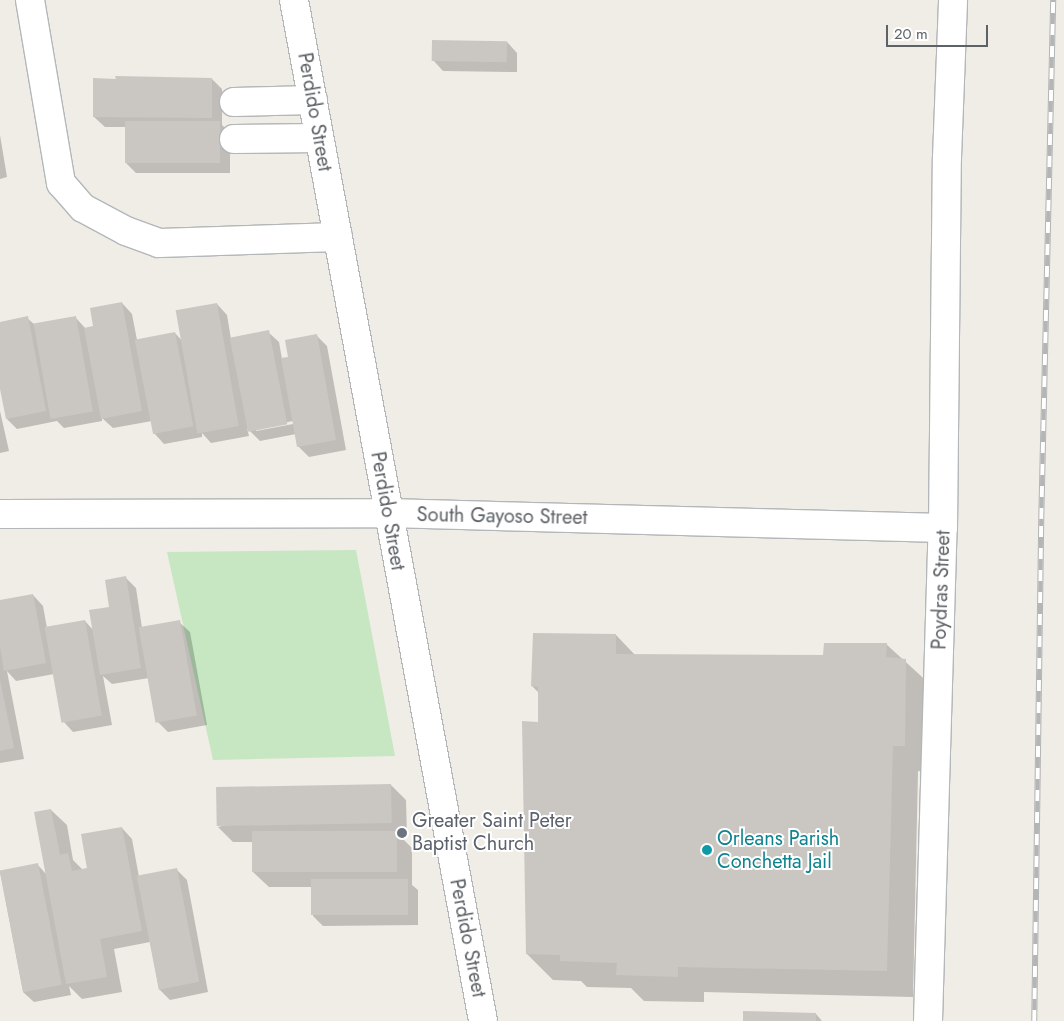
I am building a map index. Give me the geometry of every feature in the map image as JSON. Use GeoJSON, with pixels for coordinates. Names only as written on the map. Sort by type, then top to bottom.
{"type":"FeatureCollection","features":[{"type":"Feature","properties":{"kind":"street"},"geometry":{"type":"LineString","coordinates":[[30,0],[61,183],[83,208],[126,231],[159,243],[338,238]]}},
{"type":"Feature","properties":{"kind":"street","name":"Perdido Street"},"geometry":{"type":"LineString","coordinates":[[294,0],[483,1021]]}},
{"type":"Feature","properties":{"kind":"street","name":"Poydras Street"},"geometry":{"type":"LineString","coordinates":[[928,1021],[943,528],[948,158],[953,0]]}},
{"type":"Feature","properties":{"kind":"street"},"geometry":{"type":"LineString","coordinates":[[234,102],[313,100]]}},
{"type":"Feature","properties":{"kind":"street"},"geometry":{"type":"LineString","coordinates":[[234,139],[320,138]]}},
{"type":"Feature","properties":{"kind":"street","name":"South Gayoso Street"},"geometry":{"type":"LineString","coordinates":[[0,514],[388,514],[943,528]]}},
{"type":"Feature","properties":{"kind":"green space"},"geometry":{"type":"Polygon","coordinates":[[[356,550],[395,756],[213,760],[167,552],[356,550]]]}},
{"type":"Feature","properties":{"kind":"building"},"geometry":{"type":"Polygon","coordinates":[[[432,40],[507,41],[507,62],[432,61],[432,40]]]}},
{"type":"Feature","properties":{"kind":"building"},"geometry":{"type":"Polygon","coordinates":[[[115,76],[212,78],[212,118],[93,117],[93,78],[116,79],[115,76]]]}},
{"type":"Feature","properties":{"kind":"building"},"geometry":{"type":"Polygon","coordinates":[[[125,121],[220,121],[220,163],[125,163],[125,121]]]}},
{"type":"Feature","properties":{"kind":"building"},"geometry":{"type":"Polygon","coordinates":[[[122,302],[142,411],[101,419],[84,328],[93,326],[90,308],[122,302]]]}},
{"type":"Feature","properties":{"kind":"building"},"geometry":{"type":"Polygon","coordinates":[[[217,303],[239,426],[197,433],[176,310],[217,303]]]}},
{"type":"Feature","properties":{"kind":"building"},"geometry":{"type":"Polygon","coordinates":[[[28,316],[46,411],[6,419],[0,389],[0,322],[28,316]]]}},
{"type":"Feature","properties":{"kind":"building"},"geometry":{"type":"Polygon","coordinates":[[[76,316],[93,412],[50,419],[34,323],[76,316]]]}},
{"type":"Feature","properties":{"kind":"building"},"geometry":{"type":"Polygon","coordinates":[[[269,330],[287,424],[248,432],[230,338],[269,330]]]}},
{"type":"Feature","properties":{"kind":"building"},"geometry":{"type":"Polygon","coordinates":[[[175,332],[193,426],[153,434],[135,340],[175,332]]]}},
{"type":"Feature","properties":{"kind":"building"},"geometry":{"type":"Polygon","coordinates":[[[317,334],[336,440],[297,447],[281,358],[288,357],[285,340],[317,334]]]}},
{"type":"Feature","properties":{"kind":"building"},"geometry":{"type":"Polygon","coordinates":[[[126,576],[141,668],[100,675],[89,610],[109,607],[105,580],[126,576]]]}},
{"type":"Feature","properties":{"kind":"building"},"geometry":{"type":"Polygon","coordinates":[[[33,594],[46,663],[4,671],[0,646],[0,600],[33,594]]]}},
{"type":"Feature","properties":{"kind":"building"},"geometry":{"type":"Polygon","coordinates":[[[85,620],[102,716],[61,723],[45,627],[85,620]]]}},
{"type":"Feature","properties":{"kind":"building"},"geometry":{"type":"Polygon","coordinates":[[[180,620],[197,716],[155,723],[139,627],[180,620]]]}},
{"type":"Feature","properties":{"kind":"building","name":"Orleans Parish Conchetta Jail"},"geometry":{"type":"Polygon","coordinates":[[[533,633],[616,634],[616,654],[823,655],[824,643],[887,643],[886,657],[906,659],[905,746],[893,746],[887,971],[678,967],[678,977],[616,975],[617,963],[560,961],[560,955],[526,954],[522,721],[538,722],[538,687],[531,686],[533,633]]]}},
{"type":"Feature","properties":{"kind":"building"},"geometry":{"type":"Polygon","coordinates":[[[0,680],[14,748],[0,751],[0,680]]]}},
{"type":"Feature","properties":{"kind":"building"},"geometry":{"type":"Polygon","coordinates":[[[391,784],[392,823],[217,826],[216,787],[391,784]]]}},
{"type":"Feature","properties":{"kind":"building"},"geometry":{"type":"Polygon","coordinates":[[[51,809],[60,855],[68,853],[72,871],[87,868],[81,834],[122,827],[142,931],[100,939],[107,977],[66,984],[34,812],[51,809]]]}},
{"type":"Feature","properties":{"kind":"building"},"geometry":{"type":"Polygon","coordinates":[[[252,831],[397,831],[397,872],[252,872],[252,831]]]}},
{"type":"Feature","properties":{"kind":"building"},"geometry":{"type":"Polygon","coordinates":[[[38,863],[62,985],[23,992],[0,870],[38,863]]]}},
{"type":"Feature","properties":{"kind":"building"},"geometry":{"type":"Polygon","coordinates":[[[177,868],[199,982],[159,990],[137,876],[177,868]]]}},
{"type":"Feature","properties":{"kind":"building"},"geometry":{"type":"Polygon","coordinates":[[[311,879],[408,879],[408,915],[311,915],[311,879]]]}},
{"type":"Feature","properties":{"kind":"building"},"geometry":{"type":"Polygon","coordinates":[[[743,1011],[816,1013],[816,1021],[743,1021],[743,1011]]]}},
{"type":"Feature","properties":{"kind":"railway"},"geometry":{"type":"LineString","coordinates":[[1034,1021],[1041,519],[1053,0]]}},
{"type":"Feature","properties":{"kind":"place","name":"Greater Saint Peter Baptist Church"},"geometry":{"type":"Point","coordinates":[402,833]}},
{"type":"Feature","properties":{"kind":"place","name":"Orleans Parish Conchetta Jail"},"geometry":{"type":"Point","coordinates":[707,850]}}]}
